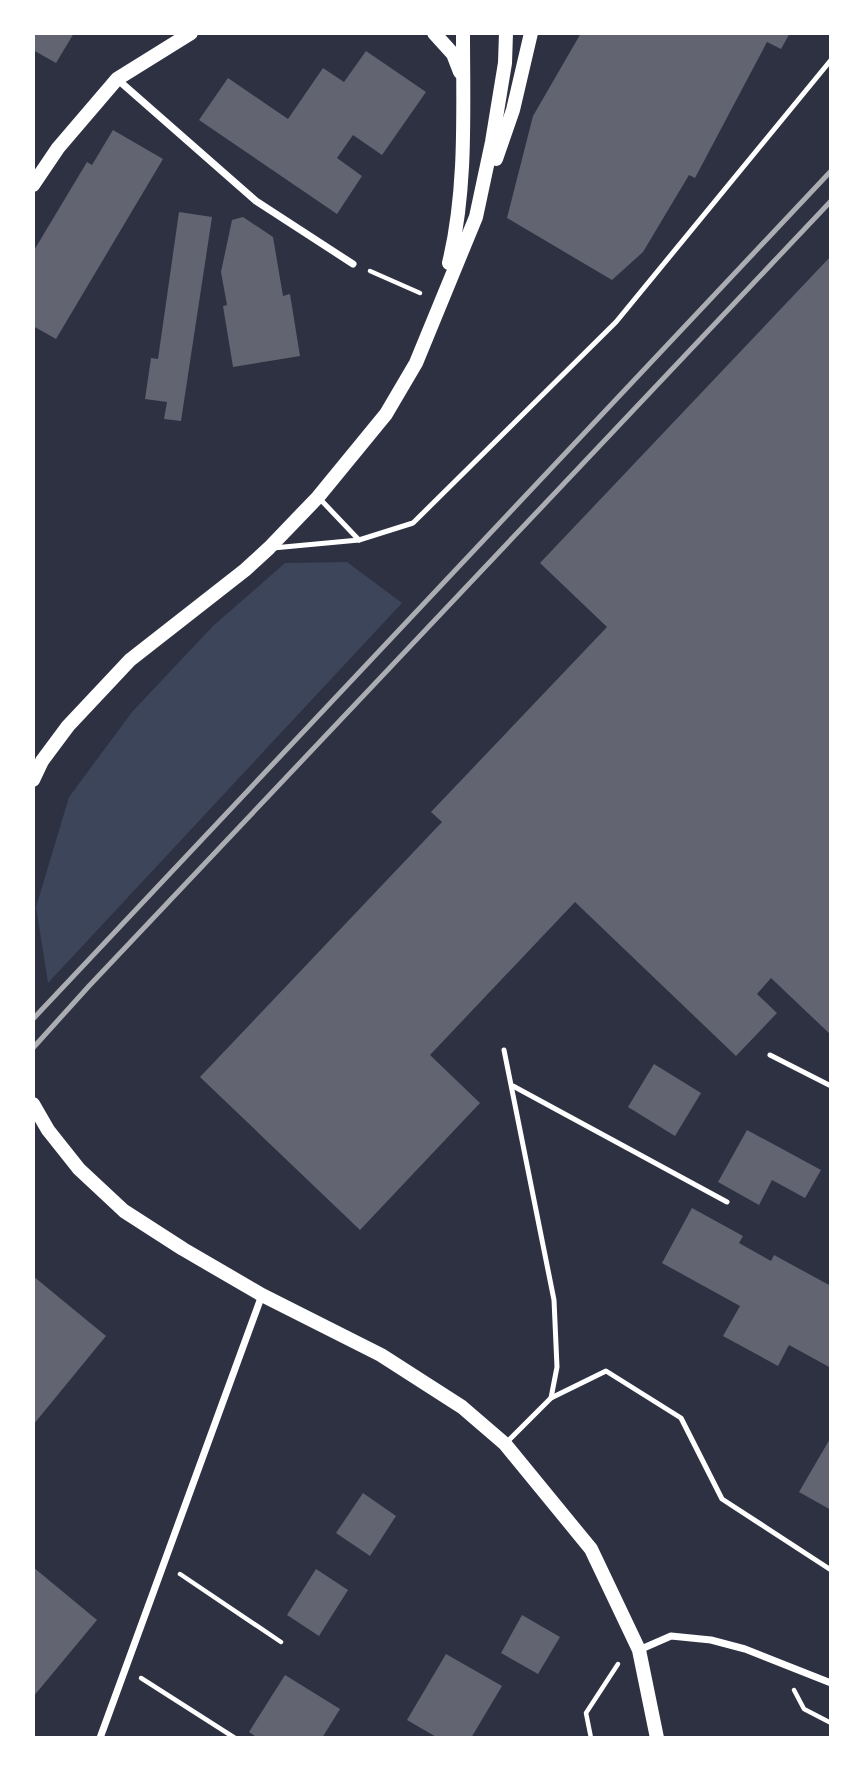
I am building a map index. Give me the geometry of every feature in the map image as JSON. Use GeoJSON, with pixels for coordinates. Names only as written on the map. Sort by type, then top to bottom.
{"type":"FeatureCollection","features":[{"type":"Feature","properties":{"kind":"main road"},"geometry":{"type":"LineString","coordinates":[[33,185],[58,148],[117,79],[191,33]]}},
{"type":"Feature","properties":{"kind":"main road"},"geometry":{"type":"LineString","coordinates":[[433,33],[453,54],[463,78]]}},
{"type":"Feature","properties":{"kind":"main road"},"geometry":{"type":"LineString","coordinates":[[440,302],[458,228],[463,134],[463,33]]}},
{"type":"Feature","properties":{"kind":"main road"},"geometry":{"type":"LineString","coordinates":[[476,217],[505,63],[506,33]]}},
{"type":"Feature","properties":{"kind":"main road"},"geometry":{"type":"LineString","coordinates":[[33,780],[42,761],[68,726],[130,660],[269,548],[318,497],[386,414],[416,363],[476,217],[513,110],[531,33]]}},
{"type":"Feature","properties":{"kind":"main road"},"geometry":{"type":"LineString","coordinates":[[33,1104],[48,1130],[79,1169],[124,1211],[262,1295],[381,1355],[462,1407],[505,1444],[591,1549],[639,1650],[657,1738]]}},
{"type":"Feature","properties":{"kind":"street"},"geometry":{"type":"LineString","coordinates":[[117,79],[256,201],[353,264]]}},
{"type":"Feature","properties":{"kind":"street"},"geometry":{"type":"LineString","coordinates":[[100,1738],[262,1295]]}},
{"type":"Feature","properties":{"kind":"street"},"geometry":{"type":"LineString","coordinates":[[639,1650],[671,1636],[711,1640],[745,1649],[831,1683]]}},
{"type":"Feature","properties":{"kind":"lane"},"geometry":{"type":"LineString","coordinates":[[269,548],[359,540],[413,523],[616,322],[831,60]]}},
{"type":"Feature","properties":{"kind":"lane"},"geometry":{"type":"LineString","coordinates":[[318,497],[359,540]]}},
{"type":"Feature","properties":{"kind":"lane"},"geometry":{"type":"LineString","coordinates":[[504,1050],[554,1300],[557,1367],[551,1398]]}},
{"type":"Feature","properties":{"kind":"lane"},"geometry":{"type":"LineString","coordinates":[[770,1055],[831,1086]]}},
{"type":"Feature","properties":{"kind":"lane"},"geometry":{"type":"LineString","coordinates":[[513,1086],[727,1202]]}},
{"type":"Feature","properties":{"kind":"lane"},"geometry":{"type":"LineString","coordinates":[[505,1444],[551,1398],[606,1371],[681,1418],[722,1499],[831,1570]]}},
{"type":"Feature","properties":{"kind":"path"},"geometry":{"type":"LineString","coordinates":[[353,264],[440,302]]}},
{"type":"Feature","properties":{"kind":"path"},"geometry":{"type":"LineString","coordinates":[[164,1563],[281,1642]]}},
{"type":"Feature","properties":{"kind":"path"},"geometry":{"type":"LineString","coordinates":[[591,1738],[586,1713],[615,1667],[639,1650]]}},
{"type":"Feature","properties":{"kind":"path"},"geometry":{"type":"LineString","coordinates":[[781,1663],[804,1709],[831,1723]]}},
{"type":"Feature","properties":{"kind":"path"},"geometry":{"type":"LineString","coordinates":[[125,1668],[235,1738]]}},
{"type":"Feature","properties":{"kind":"shaded area"},"geometry":{"type":"Polygon","coordinates":[[[347,562],[402,603],[48,983],[36,907],[69,797],[132,712],[213,626],[285,563],[347,562]]]}},
{"type":"Feature","properties":{"kind":"building"},"geometry":{"type":"Polygon","coordinates":[[[33,33],[74,33],[56,63],[33,50],[33,33]]]}},
{"type":"Feature","properties":{"kind":"building"},"geometry":{"type":"Polygon","coordinates":[[[581,33],[790,33],[781,49],[767,42],[695,178],[689,175],[643,252],[612,280],[507,218],[533,116],[581,33]]]}},
{"type":"Feature","properties":{"kind":"building"},"geometry":{"type":"Polygon","coordinates":[[[366,51],[426,92],[382,155],[353,135],[337,158],[362,176],[337,214],[199,120],[228,78],[288,119],[323,68],[344,82],[366,51]]]}},
{"type":"Feature","properties":{"kind":"building"},"geometry":{"type":"Polygon","coordinates":[[[113,130],[163,159],[56,339],[33,326],[33,252],[87,162],[92,165],[113,130]]]}},
{"type":"Feature","properties":{"kind":"building"},"geometry":{"type":"Polygon","coordinates":[[[179,212],[212,217],[181,421],[164,419],[167,402],[145,399],[151,358],[158,359],[179,212]]]}},
{"type":"Feature","properties":{"kind":"building"},"geometry":{"type":"Polygon","coordinates":[[[243,217],[273,237],[283,296],[290,294],[300,356],[233,367],[223,306],[227,305],[221,272],[232,220],[243,217]]]}},
{"type":"Feature","properties":{"kind":"building"},"geometry":{"type":"Polygon","coordinates":[[[831,256],[831,1035],[771,978],[757,994],[777,1013],[736,1056],[575,902],[430,1055],[480,1103],[360,1230],[200,1077],[442,822],[431,812],[607,627],[540,563],[831,256]]]}},
{"type":"Feature","properties":{"kind":"building"},"geometry":{"type":"Polygon","coordinates":[[[654,1064],[701,1093],[675,1136],[628,1107],[654,1064]]]}},
{"type":"Feature","properties":{"kind":"building"},"geometry":{"type":"Polygon","coordinates":[[[747,1130],[821,1170],[805,1198],[772,1180],[759,1205],[718,1182],[747,1130]]]}},
{"type":"Feature","properties":{"kind":"building"},"geometry":{"type":"Polygon","coordinates":[[[692,1208],[743,1236],[739,1243],[771,1261],[774,1255],[831,1286],[831,1368],[789,1345],[778,1366],[723,1336],[740,1306],[662,1263],[692,1208]]]}},
{"type":"Feature","properties":{"kind":"building"},"geometry":{"type":"Polygon","coordinates":[[[33,1276],[106,1336],[33,1425],[33,1276]]]}},
{"type":"Feature","properties":{"kind":"building"},"geometry":{"type":"Polygon","coordinates":[[[831,1437],[831,1510],[799,1492],[831,1437]]]}},
{"type":"Feature","properties":{"kind":"building"},"geometry":{"type":"Polygon","coordinates":[[[363,1493],[396,1516],[370,1556],[336,1533],[363,1493]]]}},
{"type":"Feature","properties":{"kind":"building"},"geometry":{"type":"Polygon","coordinates":[[[33,1567],[97,1620],[33,1697],[33,1567]]]}},
{"type":"Feature","properties":{"kind":"building"},"geometry":{"type":"Polygon","coordinates":[[[316,1569],[348,1590],[319,1636],[287,1615],[316,1569]]]}},
{"type":"Feature","properties":{"kind":"building"},"geometry":{"type":"Polygon","coordinates":[[[522,1615],[560,1637],[538,1674],[501,1653],[522,1615]]]}},
{"type":"Feature","properties":{"kind":"building"},"geometry":{"type":"Polygon","coordinates":[[[446,1654],[502,1686],[471,1738],[438,1738],[407,1720],[446,1654]]]}},
{"type":"Feature","properties":{"kind":"building"},"geometry":{"type":"Polygon","coordinates":[[[285,1675],[340,1709],[322,1738],[258,1738],[249,1732],[285,1675]]]}},
{"type":"Feature","properties":{"kind":"railway"},"geometry":{"type":"LineString","coordinates":[[33,1019],[831,171]]}},
{"type":"Feature","properties":{"kind":"railway"},"geometry":{"type":"LineString","coordinates":[[33,1048],[831,201]]}}]}
